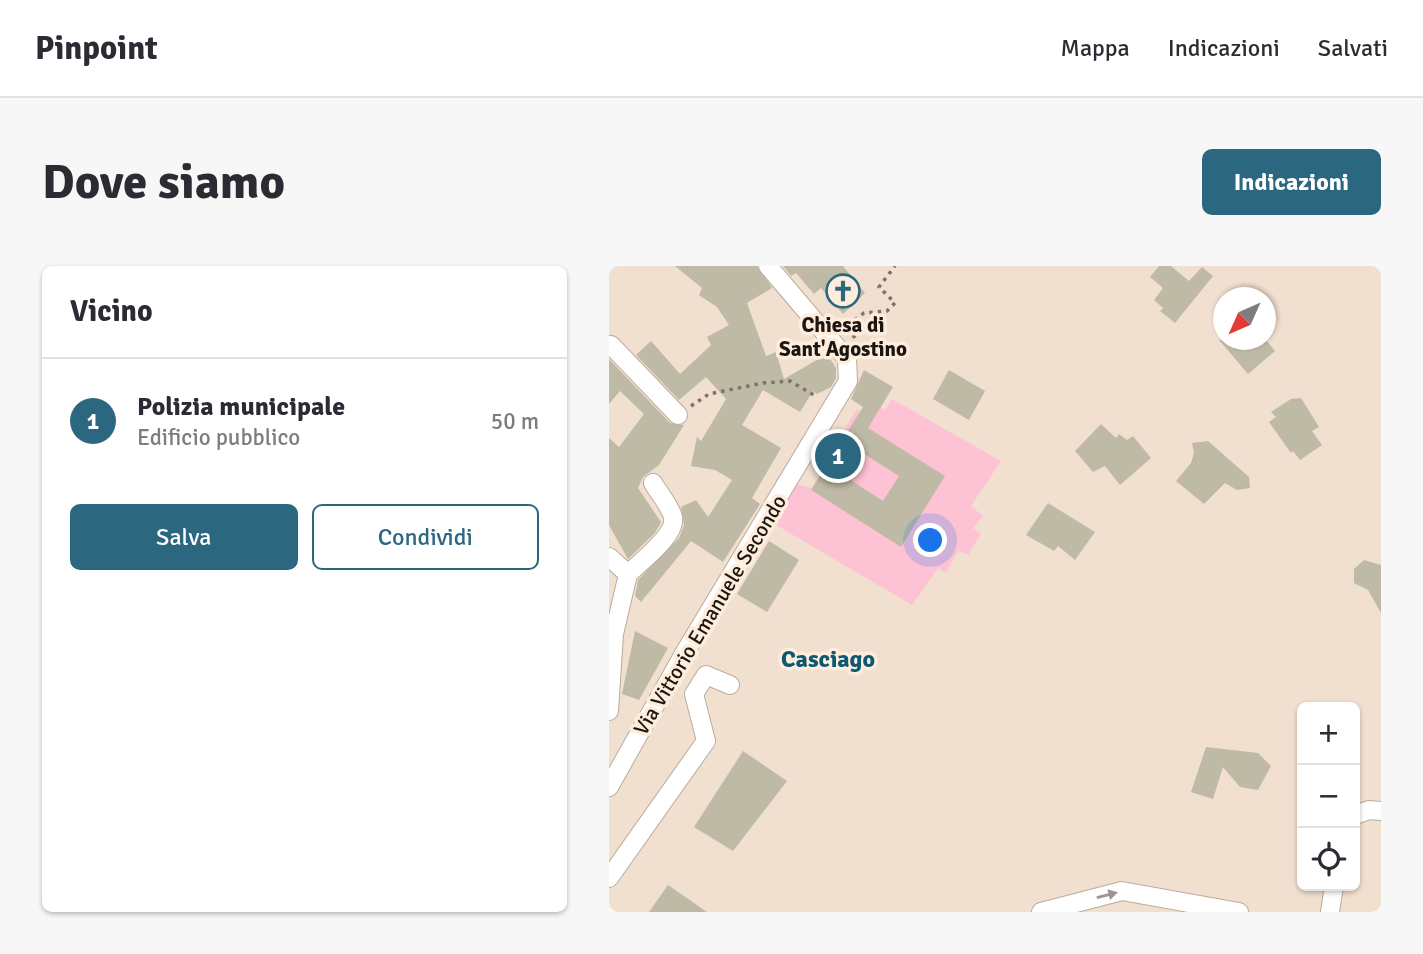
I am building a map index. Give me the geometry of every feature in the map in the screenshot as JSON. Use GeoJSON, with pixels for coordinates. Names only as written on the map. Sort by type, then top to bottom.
{"type":"FeatureCollection","features":[{"type":"Feature","properties":{"kind":"street","name":"Via Vittorio Emanuele Secondo"},"geometry":{"type":"LineString","coordinates":[[609,787],[685,652],[848,382],[847,359],[768,266]]}},
{"type":"Feature","properties":{"kind":"street"},"geometry":{"type":"LineString","coordinates":[[610,346],[678,415]]}},
{"type":"Feature","properties":{"kind":"street"},"geometry":{"type":"LineString","coordinates":[[609,711],[612,637],[628,574],[665,539],[672,526],[673,517],[653,482]]}},
{"type":"Feature","properties":{"kind":"street"},"geometry":{"type":"LineString","coordinates":[[609,557],[628,574]]}},
{"type":"Feature","properties":{"kind":"street"},"geometry":{"type":"LineString","coordinates":[[685,652],[706,675],[730,685]]}},
{"type":"Feature","properties":{"kind":"street"},"geometry":{"type":"LineString","coordinates":[[609,878],[706,741],[694,694],[706,675]]}},
{"type":"Feature","properties":{"kind":"street"},"geometry":{"type":"LineString","coordinates":[[1360,813],[1369,810],[1381,811]]}},
{"type":"Feature","properties":{"kind":"street"},"geometry":{"type":"LineString","coordinates":[[1041,912],[1122,891],[1239,912]]}},
{"type":"Feature","properties":{"kind":"street"},"geometry":{"type":"LineString","coordinates":[[1330,912],[1333,891]]}},
{"type":"Feature","properties":{"kind":"path"},"geometry":{"type":"LineString","coordinates":[[834,341],[841,335],[847,348],[855,338],[846,326],[864,313],[887,311],[895,303],[879,287],[895,266]]}},
{"type":"Feature","properties":{"kind":"path"},"geometry":{"type":"LineString","coordinates":[[678,415],[709,394],[736,386],[790,381],[834,406]]}},
{"type":"Feature","properties":{"kind":"shaded area"},"geometry":{"type":"Polygon","coordinates":[[[892,399],[1001,461],[971,506],[983,516],[973,528],[981,534],[968,555],[958,551],[946,573],[938,568],[912,605],[766,519],[789,482],[812,488],[856,410],[863,412],[871,400],[885,410],[892,399]]]}},
{"type":"Feature","properties":{"kind":"building"},"geometry":{"type":"Polygon","coordinates":[[[675,266],[757,266],[772,288],[747,303],[766,356],[776,352],[784,379],[827,354],[836,368],[836,378],[831,387],[817,394],[813,391],[800,412],[763,390],[742,425],[781,448],[752,498],[760,504],[723,562],[691,541],[641,602],[635,596],[638,580],[679,538],[684,525],[681,507],[696,500],[708,517],[732,480],[715,470],[691,466],[697,437],[701,441],[726,399],[706,377],[679,400],[636,355],[651,341],[680,374],[711,345],[707,337],[729,325],[717,307],[699,295],[702,288],[675,266]]]}},
{"type":"Feature","properties":{"kind":"building","name":"Chiesa di Sant'Agostino"},"geometry":{"type":"Polygon","coordinates":[[[783,266],[843,266],[865,293],[843,314],[821,288],[814,294],[796,273],[791,276],[783,266]]]}},
{"type":"Feature","properties":{"kind":"building"},"geometry":{"type":"Polygon","coordinates":[[[1159,266],[1171,266],[1189,281],[1202,267],[1213,276],[1175,323],[1160,311],[1163,308],[1154,300],[1163,288],[1150,277],[1159,266]]]}},
{"type":"Feature","properties":{"kind":"building"},"geometry":{"type":"Polygon","coordinates":[[[1228,350],[1274,350],[1275,351],[1248,374],[1228,350]]]}},
{"type":"Feature","properties":{"kind":"building"},"geometry":{"type":"Polygon","coordinates":[[[609,359],[670,423],[684,425],[659,465],[643,477],[638,488],[661,522],[655,533],[628,559],[609,525],[609,438],[619,447],[644,414],[620,391],[609,404],[609,359]]]}},
{"type":"Feature","properties":{"kind":"building"},"geometry":{"type":"Polygon","coordinates":[[[864,370],[893,387],[868,428],[945,476],[901,547],[811,490],[863,407],[851,399],[864,370]],[[864,454],[849,479],[883,501],[899,476],[864,454]]]}},
{"type":"Feature","properties":{"kind":"building"},"geometry":{"type":"Polygon","coordinates":[[[949,370],[985,391],[969,420],[933,399],[949,370]]]}},
{"type":"Feature","properties":{"kind":"building"},"geometry":{"type":"Polygon","coordinates":[[[1301,398],[1319,427],[1312,431],[1322,445],[1300,460],[1293,451],[1291,453],[1269,422],[1276,417],[1271,412],[1291,399],[1301,398]]]}},
{"type":"Feature","properties":{"kind":"building"},"geometry":{"type":"Polygon","coordinates":[[[1101,424],[1116,438],[1119,434],[1127,440],[1133,436],[1151,458],[1120,485],[1105,466],[1093,472],[1075,451],[1101,424]]]}},
{"type":"Feature","properties":{"kind":"building"},"geometry":{"type":"Polygon","coordinates":[[[1208,441],[1249,477],[1250,488],[1237,490],[1225,483],[1204,504],[1176,481],[1191,463],[1194,453],[1192,443],[1208,441]]]}},
{"type":"Feature","properties":{"kind":"building"},"geometry":{"type":"Polygon","coordinates":[[[1048,503],[1095,532],[1075,560],[1058,546],[1054,551],[1026,535],[1048,503]]]}},
{"type":"Feature","properties":{"kind":"building"},"geometry":{"type":"Polygon","coordinates":[[[769,541],[799,560],[767,612],[737,594],[769,541]]]}},
{"type":"Feature","properties":{"kind":"building"},"geometry":{"type":"Polygon","coordinates":[[[1364,560],[1381,565],[1381,613],[1368,590],[1354,583],[1354,569],[1364,560]]]}},
{"type":"Feature","properties":{"kind":"building"},"geometry":{"type":"Polygon","coordinates":[[[635,631],[668,648],[639,700],[622,694],[635,631]]]}},
{"type":"Feature","properties":{"kind":"building"},"geometry":{"type":"Polygon","coordinates":[[[1206,747],[1258,753],[1271,766],[1258,790],[1240,787],[1223,767],[1213,799],[1191,792],[1206,747]]]}},
{"type":"Feature","properties":{"kind":"building"},"geometry":{"type":"Polygon","coordinates":[[[743,751],[787,781],[733,851],[694,827],[743,751]]]}},
{"type":"Feature","properties":{"kind":"building"},"geometry":{"type":"Polygon","coordinates":[[[668,885],[707,912],[649,912],[668,885]]]}},
{"type":"Feature","properties":{"kind":"place","name":"Chiesa di Sant'Agostino"},"geometry":{"type":"Point","coordinates":[843,291]}},
{"type":"Feature","properties":{"kind":"place","name":"Polizia municipale"},"geometry":{"type":"Point","coordinates":[838,456]}},
{"type":"Feature","properties":{"kind":"district","name":"Casciago"},"geometry":{"type":"Point","coordinates":[828,659]}}]}
